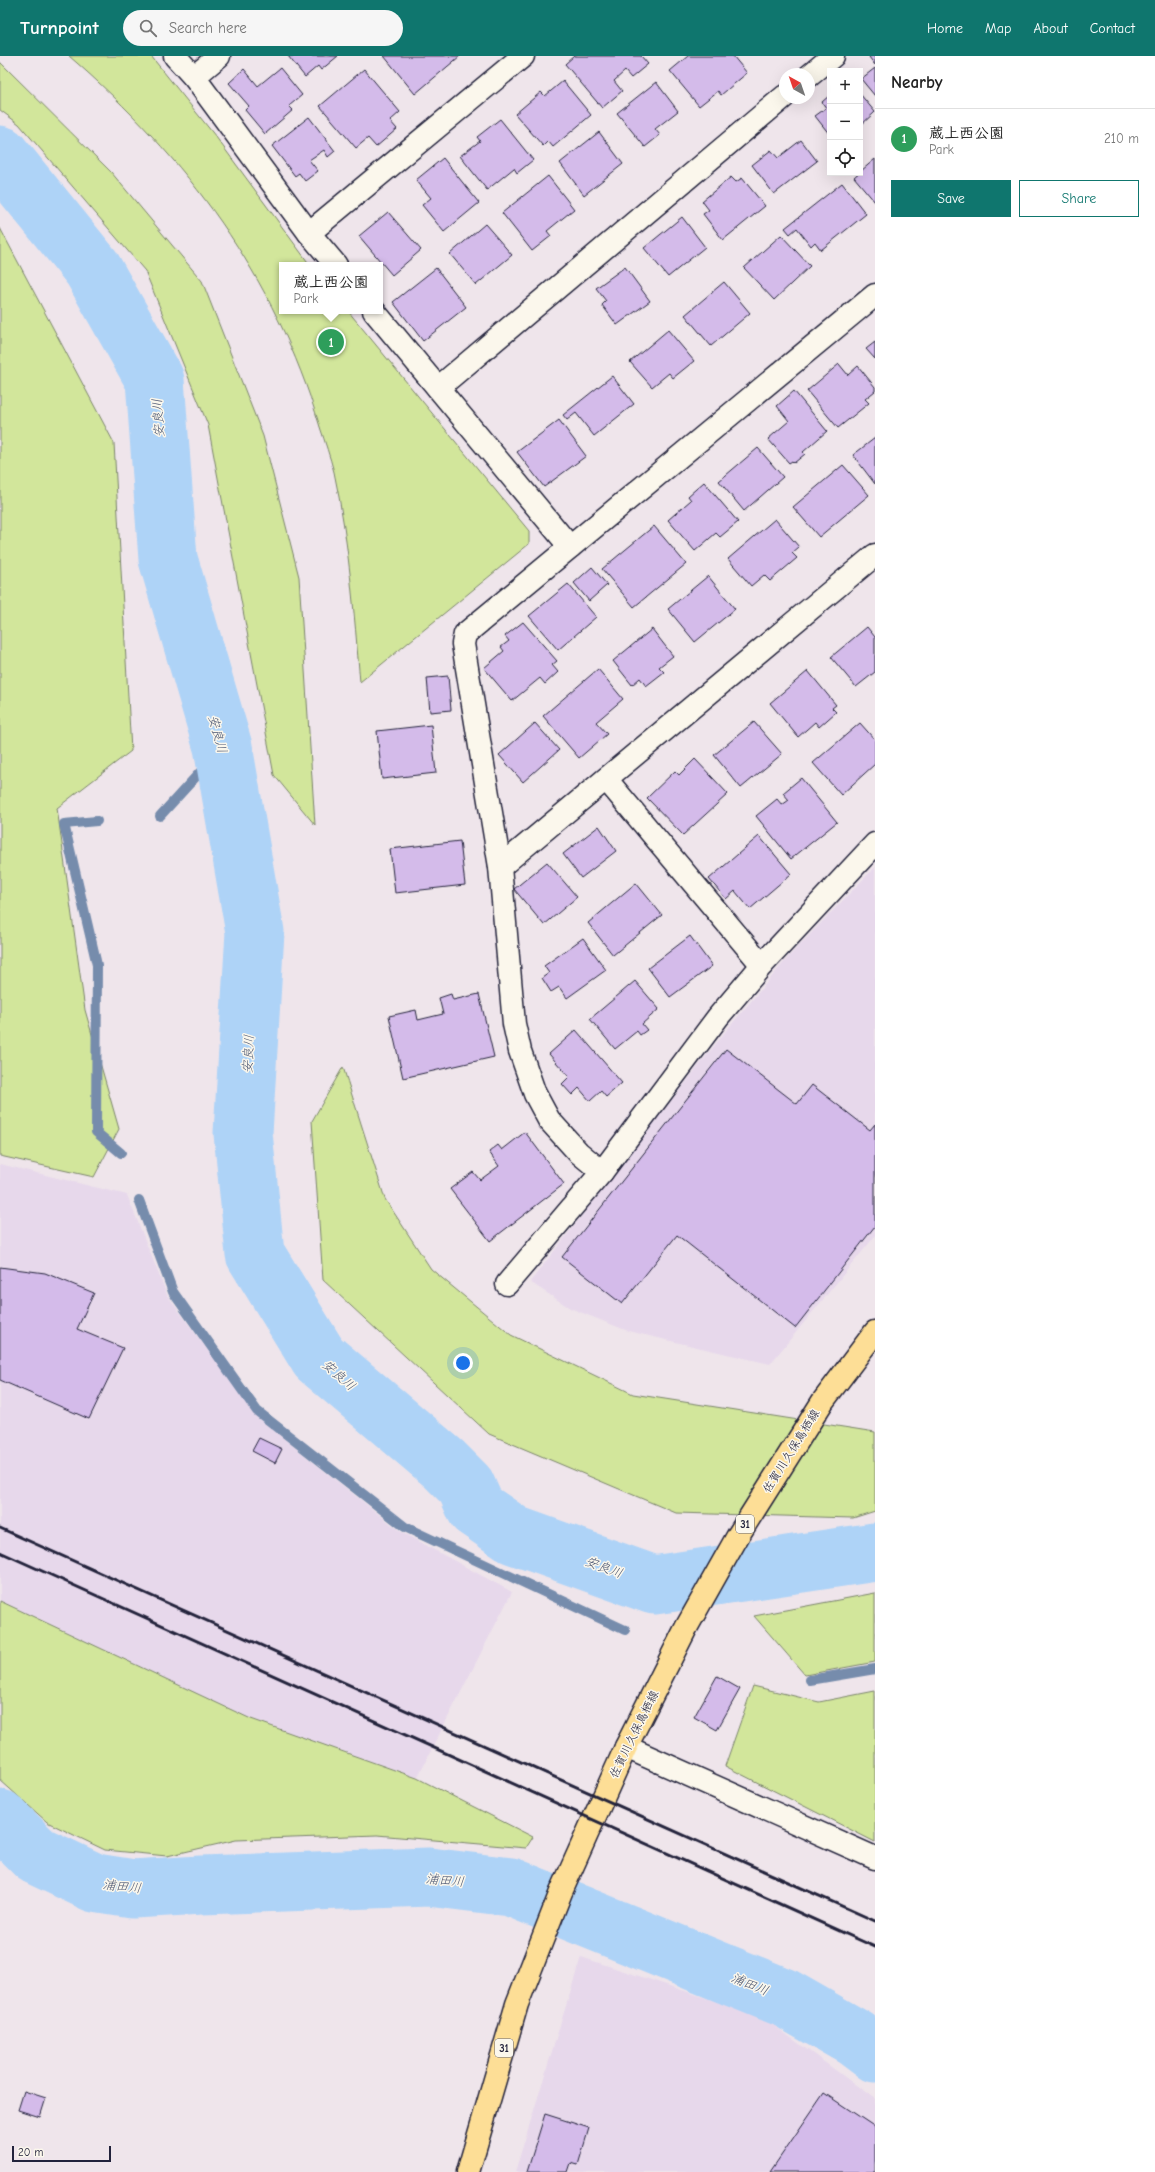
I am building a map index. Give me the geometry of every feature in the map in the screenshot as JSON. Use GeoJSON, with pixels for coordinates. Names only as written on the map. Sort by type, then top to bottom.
{"type":"FeatureCollection","features":[{"type":"Feature","properties":{"kind":"main road","name":"佐賀川久保鳥栖線"},"geometry":{"type":"LineString","coordinates":[[468,2172],[517,2004],[561,1892],[626,1747],[686,1628],[739,1534],[809,1423],[875,1332]]}},
{"type":"Feature","properties":{"kind":"street"},"geometry":{"type":"LineString","coordinates":[[175,56],[194,77],[310,233],[334,262]]}},
{"type":"Feature","properties":{"kind":"street"},"geometry":{"type":"LineString","coordinates":[[194,77],[219,56]]}},
{"type":"Feature","properties":{"kind":"street"},"geometry":{"type":"LineString","coordinates":[[310,233],[523,56]]}},
{"type":"Feature","properties":{"kind":"street"},"geometry":{"type":"LineString","coordinates":[[815,71],[833,56]]}},
{"type":"Feature","properties":{"kind":"street"},"geometry":{"type":"LineString","coordinates":[[438,388],[779,101]]}},
{"type":"Feature","properties":{"kind":"street"},"geometry":{"type":"LineString","coordinates":[[602,1172],[578,1152],[549,1120],[535,1094],[520,1051],[514,1024],[500,867],[463,644],[465,634],[875,295]]}},
{"type":"Feature","properties":{"kind":"street"},"geometry":{"type":"LineString","coordinates":[[376,314],[570,547]]}},
{"type":"Feature","properties":{"kind":"street"},"geometry":{"type":"LineString","coordinates":[[500,867],[875,555]]}},
{"type":"Feature","properties":{"kind":"street"},"geometry":{"type":"LineString","coordinates":[[606,779],[762,965]]}},
{"type":"Feature","properties":{"kind":"street"},"geometry":{"type":"LineString","coordinates":[[506,1284],[602,1172],[718,1017],[762,965],[875,844]]}},
{"type":"Feature","properties":{"kind":"street"},"geometry":{"type":"LineString","coordinates":[[626,1747],[875,1858]]}},
{"type":"Feature","properties":{"kind":"shaded area"},"geometry":{"type":"Polygon","coordinates":[[[875,867],[875,1236],[770,1364],[628,1331],[570,1308],[530,1282],[725,1032],[790,955],[875,867]]]}},
{"type":"Feature","properties":{"kind":"shaded area"},"geometry":{"type":"Polygon","coordinates":[[[0,1164],[127,1195],[167,1295],[258,1418],[401,1532],[512,1592],[417,1778],[251,1719],[0,1601],[0,1164]]]}},
{"type":"Feature","properties":{"kind":"shaded area"},"geometry":{"type":"Polygon","coordinates":[[[581,1957],[761,2016],[875,2099],[875,2172],[515,2172],[581,1957]]]}},
{"type":"Feature","properties":{"kind":"green space"},"geometry":{"type":"Polygon","coordinates":[[[69,56],[151,56],[216,137],[308,262],[279,262],[279,314],[350,314],[529,531],[529,544],[360,682],[344,524],[334,472],[301,372],[278,319],[252,270],[222,223],[189,179],[152,136],[112,95],[69,56]]]}},
{"type":"Feature","properties":{"kind":"green space"},"geometry":{"type":"Polygon","coordinates":[[[0,62],[111,172],[202,281],[263,436],[299,577],[315,825],[274,775],[208,425],[145,271],[19,124],[0,110],[0,62]]]}},
{"type":"Feature","properties":{"kind":"green space"},"geometry":{"type":"Polygon","coordinates":[[[0,228],[114,443],[131,751],[57,808],[85,1010],[119,1129],[94,1177],[0,1156],[0,228]]]}},
{"type":"Feature","properties":{"kind":"green space"},"geometry":{"type":"Polygon","coordinates":[[[343,1067],[385,1199],[431,1269],[511,1335],[633,1394],[875,1432],[875,1511],[853,1518],[676,1513],[489,1434],[323,1280],[312,1121],[343,1067]]]}},
{"type":"Feature","properties":{"kind":"green space"},"geometry":{"type":"Polygon","coordinates":[[[875,1593],[875,1662],[805,1675],[754,1616],[875,1593]]]}},
{"type":"Feature","properties":{"kind":"green space"},"geometry":{"type":"Polygon","coordinates":[[[0,1601],[251,1719],[417,1778],[533,1837],[526,1848],[377,1835],[236,1840],[167,1856],[105,1850],[47,1822],[0,1780],[0,1601]]]}},
{"type":"Feature","properties":{"kind":"green space"},"geometry":{"type":"Polygon","coordinates":[[[753,1686],[819,1702],[875,1691],[875,1842],[725,1766],[753,1686]]]}},
{"type":"Feature","properties":{"kind":"building"},"geometry":{"type":"Polygon","coordinates":[[[288,56],[338,56],[321,70],[318,66],[305,77],[288,56]]]}},
{"type":"Feature","properties":{"kind":"building"},"geometry":{"type":"Polygon","coordinates":[[[384,56],[460,56],[415,94],[384,56]]]}},
{"type":"Feature","properties":{"kind":"building"},"geometry":{"type":"Polygon","coordinates":[[[574,56],[641,56],[648,64],[631,78],[625,71],[614,81],[622,91],[602,108],[565,64],[574,56]]]}},
{"type":"Feature","properties":{"kind":"building"},"geometry":{"type":"Polygon","coordinates":[[[688,56],[733,56],[747,73],[721,95],[718,91],[699,106],[670,71],[688,56]]]}},
{"type":"Feature","properties":{"kind":"building"},"geometry":{"type":"Polygon","coordinates":[[[875,56],[875,65],[869,57],[875,56]]]}},
{"type":"Feature","properties":{"kind":"building"},"geometry":{"type":"Polygon","coordinates":[[[280,68],[302,95],[289,106],[293,110],[265,134],[245,110],[249,106],[229,83],[244,69],[258,86],[280,68]]]}},
{"type":"Feature","properties":{"kind":"building"},"geometry":{"type":"Polygon","coordinates":[[[875,68],[875,96],[863,81],[863,77],[875,68]]]}},
{"type":"Feature","properties":{"kind":"building"},"geometry":{"type":"Polygon","coordinates":[[[364,69],[400,112],[390,121],[397,129],[376,147],[368,138],[356,148],[320,106],[364,69]]]}},
{"type":"Feature","properties":{"kind":"building"},"geometry":{"type":"Polygon","coordinates":[[[563,81],[591,115],[553,147],[548,141],[543,146],[515,114],[541,92],[545,96],[563,81]]]}},
{"type":"Feature","properties":{"kind":"building"},"geometry":{"type":"Polygon","coordinates":[[[656,82],[678,111],[655,129],[660,135],[645,147],[617,113],[656,82]]]}},
{"type":"Feature","properties":{"kind":"building"},"geometry":{"type":"Polygon","coordinates":[[[827,98],[827,131],[815,116],[826,108],[822,102],[827,98]]]}},
{"type":"Feature","properties":{"kind":"building"},"geometry":{"type":"Polygon","coordinates":[[[863,98],[875,112],[863,123],[863,98]]]}},
{"type":"Feature","properties":{"kind":"building"},"geometry":{"type":"Polygon","coordinates":[[[309,117],[335,151],[328,157],[324,150],[309,160],[318,171],[305,181],[299,173],[295,176],[272,146],[309,117]]]}},
{"type":"Feature","properties":{"kind":"building"},"geometry":{"type":"Polygon","coordinates":[[[500,119],[533,160],[517,173],[514,168],[487,190],[460,156],[480,141],[477,137],[500,119]]]}},
{"type":"Feature","properties":{"kind":"building"},"geometry":{"type":"Polygon","coordinates":[[[599,132],[623,164],[584,195],[560,163],[599,132]]]}},
{"type":"Feature","properties":{"kind":"building"},"geometry":{"type":"Polygon","coordinates":[[[801,140],[817,161],[774,194],[752,165],[771,150],[778,158],[801,140]]]}},
{"type":"Feature","properties":{"kind":"building"},"geometry":{"type":"Polygon","coordinates":[[[443,158],[479,203],[444,232],[422,205],[431,198],[416,180],[443,158]]]}},
{"type":"Feature","properties":{"kind":"building"},"geometry":{"type":"Polygon","coordinates":[[[875,159],[875,202],[854,177],[863,176],[863,169],[875,159]]]}},
{"type":"Feature","properties":{"kind":"building"},"geometry":{"type":"Polygon","coordinates":[[[548,176],[574,209],[547,231],[551,236],[532,251],[502,213],[548,176]]]}},
{"type":"Feature","properties":{"kind":"building"},"geometry":{"type":"Polygon","coordinates":[[[731,177],[736,182],[742,178],[765,206],[723,240],[703,214],[709,210],[702,201],[731,177]]]}},
{"type":"Feature","properties":{"kind":"building"},"geometry":{"type":"Polygon","coordinates":[[[842,183],[866,214],[821,250],[815,242],[811,246],[797,228],[790,234],[785,228],[842,183]]]}},
{"type":"Feature","properties":{"kind":"building"},"geometry":{"type":"Polygon","coordinates":[[[388,212],[421,250],[392,275],[383,264],[383,262],[381,262],[359,236],[388,212]]]}},
{"type":"Feature","properties":{"kind":"building"},"geometry":{"type":"Polygon","coordinates":[[[682,217],[705,247],[668,277],[644,248],[682,217]]]}},
{"type":"Feature","properties":{"kind":"building"},"geometry":{"type":"Polygon","coordinates":[[[485,224],[512,255],[476,285],[450,254],[485,224]]]}},
{"type":"Feature","properties":{"kind":"building"},"geometry":{"type":"Polygon","coordinates":[[[781,235],[810,266],[774,300],[744,268],[781,235]]]}},
{"type":"Feature","properties":{"kind":"building"},"geometry":{"type":"Polygon","coordinates":[[[625,267],[650,301],[617,325],[602,305],[606,301],[596,288],[625,267]]]}},
{"type":"Feature","properties":{"kind":"building"},"geometry":{"type":"Polygon","coordinates":[[[436,268],[466,307],[423,341],[393,302],[436,268]]]}},
{"type":"Feature","properties":{"kind":"building"},"geometry":{"type":"Polygon","coordinates":[[[724,282],[750,313],[711,346],[685,315],[724,282]]]}},
{"type":"Feature","properties":{"kind":"building"},"geometry":{"type":"Polygon","coordinates":[[[668,330],[694,361],[673,378],[669,373],[652,387],[630,362],[668,330]]]}},
{"type":"Feature","properties":{"kind":"building"},"geometry":{"type":"Polygon","coordinates":[[[875,342],[875,359],[866,349],[875,342]]]}},
{"type":"Feature","properties":{"kind":"building"},"geometry":{"type":"Polygon","coordinates":[[[839,364],[848,375],[858,366],[875,387],[875,391],[865,399],[869,403],[838,428],[807,391],[839,364]]]}},
{"type":"Feature","properties":{"kind":"building"},"geometry":{"type":"Polygon","coordinates":[[[612,376],[634,404],[594,436],[576,413],[567,420],[563,415],[612,376]]]}},
{"type":"Feature","properties":{"kind":"building"},"geometry":{"type":"Polygon","coordinates":[[[794,391],[827,431],[803,452],[805,454],[794,463],[792,461],[789,463],[768,439],[789,421],[777,406],[794,391]]]}},
{"type":"Feature","properties":{"kind":"building"},"geometry":{"type":"Polygon","coordinates":[[[559,420],[586,456],[544,487],[517,452],[559,420]]]}},
{"type":"Feature","properties":{"kind":"building"},"geometry":{"type":"Polygon","coordinates":[[[875,438],[875,484],[853,455],[875,438]]]}},
{"type":"Feature","properties":{"kind":"building"},"geometry":{"type":"Polygon","coordinates":[[[758,448],[783,477],[744,511],[719,481],[758,448]]]}},
{"type":"Feature","properties":{"kind":"building"},"geometry":{"type":"Polygon","coordinates":[[[843,465],[869,495],[819,537],[793,507],[843,465]]]}},
{"type":"Feature","properties":{"kind":"building"},"geometry":{"type":"Polygon","coordinates":[[[704,482],[738,522],[720,537],[716,533],[695,551],[668,520],[691,500],[688,496],[704,482]]]}},
{"type":"Feature","properties":{"kind":"building"},"geometry":{"type":"Polygon","coordinates":[[[775,519],[799,547],[792,553],[797,558],[770,581],[764,575],[751,586],[728,559],[775,519]]]}},
{"type":"Feature","properties":{"kind":"building"},"geometry":{"type":"Polygon","coordinates":[[[654,526],[686,564],[634,607],[602,569],[654,526]]]}},
{"type":"Feature","properties":{"kind":"building"},"geometry":{"type":"Polygon","coordinates":[[[592,567],[607,585],[589,601],[574,583],[592,567]]]}},
{"type":"Feature","properties":{"kind":"building"},"geometry":{"type":"Polygon","coordinates":[[[708,576],[735,609],[695,642],[668,609],[708,576]]]}},
{"type":"Feature","properties":{"kind":"building"},"geometry":{"type":"Polygon","coordinates":[[[568,584],[596,617],[558,650],[529,616],[568,584]]]}},
{"type":"Feature","properties":{"kind":"building"},"geometry":{"type":"Polygon","coordinates":[[[523,622],[557,661],[552,665],[558,672],[545,684],[540,678],[512,701],[484,668],[504,651],[501,647],[509,641],[505,636],[523,622]]]}},
{"type":"Feature","properties":{"kind":"building"},"geometry":{"type":"Polygon","coordinates":[[[867,627],[875,637],[875,672],[856,687],[831,657],[867,627]]]}},
{"type":"Feature","properties":{"kind":"building"},"geometry":{"type":"Polygon","coordinates":[[[652,629],[673,656],[659,667],[664,672],[646,686],[640,678],[632,685],[613,661],[652,629]]]}},
{"type":"Feature","properties":{"kind":"building"},"geometry":{"type":"Polygon","coordinates":[[[598,669],[623,699],[596,722],[607,734],[579,758],[543,716],[598,669]]]}},
{"type":"Feature","properties":{"kind":"building"},"geometry":{"type":"Polygon","coordinates":[[[808,671],[836,705],[832,708],[836,712],[819,727],[815,722],[798,737],[770,703],[808,671]]]}},
{"type":"Feature","properties":{"kind":"building"},"geometry":{"type":"Polygon","coordinates":[[[448,676],[451,710],[430,712],[427,678],[448,676]]]}},
{"type":"Feature","properties":{"kind":"building"},"geometry":{"type":"Polygon","coordinates":[[[754,722],[782,754],[741,788],[714,755],[754,722]]]}},
{"type":"Feature","properties":{"kind":"building"},"geometry":{"type":"Polygon","coordinates":[[[535,723],[559,750],[523,782],[499,755],[535,723]]]}},
{"type":"Feature","properties":{"kind":"building"},"geometry":{"type":"Polygon","coordinates":[[[860,723],[875,740],[875,764],[841,795],[813,763],[860,723]]]}},
{"type":"Feature","properties":{"kind":"building"},"geometry":{"type":"Polygon","coordinates":[[[431,725],[436,773],[382,779],[377,731],[431,725]]]}},
{"type":"Feature","properties":{"kind":"building"},"geometry":{"type":"Polygon","coordinates":[[[695,759],[728,794],[683,835],[647,798],[675,771],[679,775],[695,759]]]}},
{"type":"Feature","properties":{"kind":"building"},"geometry":{"type":"Polygon","coordinates":[[[801,778],[837,822],[791,859],[756,816],[777,799],[782,805],[789,800],[783,793],[801,778]]]}},
{"type":"Feature","properties":{"kind":"building"},"geometry":{"type":"Polygon","coordinates":[[[599,826],[616,851],[581,878],[563,854],[599,826]]]}},
{"type":"Feature","properties":{"kind":"building"},"geometry":{"type":"Polygon","coordinates":[[[759,836],[791,874],[750,909],[735,891],[726,899],[709,879],[759,836]]]}},
{"type":"Feature","properties":{"kind":"building"},"geometry":{"type":"Polygon","coordinates":[[[460,841],[465,885],[395,893],[390,849],[460,841]]]}},
{"type":"Feature","properties":{"kind":"building"},"geometry":{"type":"Polygon","coordinates":[[[547,862],[577,897],[544,925],[514,889],[547,862]]]}},
{"type":"Feature","properties":{"kind":"building"},"geometry":{"type":"Polygon","coordinates":[[[636,883],[662,915],[613,955],[588,923],[636,883]]]}},
{"type":"Feature","properties":{"kind":"building"},"geometry":{"type":"Polygon","coordinates":[[[690,936],[712,966],[670,997],[648,968],[690,936]]]}},
{"type":"Feature","properties":{"kind":"building"},"geometry":{"type":"Polygon","coordinates":[[[583,938],[606,970],[567,998],[559,987],[551,992],[542,978],[549,973],[544,966],[583,938]]]}},
{"type":"Feature","properties":{"kind":"building"},"geometry":{"type":"Polygon","coordinates":[[[635,981],[659,1009],[642,1024],[647,1030],[640,1035],[637,1031],[615,1049],[590,1019],[635,981]]]}},
{"type":"Feature","properties":{"kind":"building"},"geometry":{"type":"Polygon","coordinates":[[[451,994],[453,1000],[479,994],[494,1057],[403,1078],[389,1016],[416,1010],[418,1020],[443,1014],[439,998],[451,994]]]}},
{"type":"Feature","properties":{"kind":"building"},"geometry":{"type":"Polygon","coordinates":[[[576,1030],[622,1083],[606,1097],[601,1091],[590,1101],[579,1088],[572,1095],[562,1084],[569,1077],[549,1054],[576,1030]]]}},
{"type":"Feature","properties":{"kind":"building"},"geometry":{"type":"Polygon","coordinates":[[[726,1049],[797,1104],[812,1085],[870,1130],[875,1124],[875,1226],[795,1328],[677,1235],[622,1304],[562,1257],[726,1049]]]}},
{"type":"Feature","properties":{"kind":"building"},"geometry":{"type":"Polygon","coordinates":[[[525,1132],[564,1184],[490,1241],[450,1189],[473,1172],[480,1180],[499,1166],[489,1152],[498,1145],[502,1150],[525,1132]]]}},
{"type":"Feature","properties":{"kind":"building"},"geometry":{"type":"Polygon","coordinates":[[[0,1267],[45,1273],[94,1293],[77,1329],[123,1348],[89,1419],[0,1380],[0,1267]]]}},
{"type":"Feature","properties":{"kind":"building"},"geometry":{"type":"Polygon","coordinates":[[[259,1438],[282,1449],[275,1463],[252,1451],[259,1438]]]}},
{"type":"Feature","properties":{"kind":"building"},"geometry":{"type":"Polygon","coordinates":[[[717,1676],[740,1689],[717,1730],[694,1717],[717,1676]]]}},
{"type":"Feature","properties":{"kind":"building"},"geometry":{"type":"Polygon","coordinates":[[[24,2091],[46,2098],[40,2117],[18,2110],[24,2091]]]}},
{"type":"Feature","properties":{"kind":"building"},"geometry":{"type":"Polygon","coordinates":[[[824,2093],[875,2127],[875,2172],[770,2172],[824,2093]]]}},
{"type":"Feature","properties":{"kind":"building"},"geometry":{"type":"Polygon","coordinates":[[[545,2114],[589,2128],[578,2165],[571,2163],[568,2172],[527,2172],[545,2114]]]}},
{"type":"Feature","properties":{"kind":"waterway","name":"安良川"},"geometry":{"type":"LineString","coordinates":[[0,155],[92,268],[155,380],[168,559],[223,747],[255,932],[243,1133],[255,1254],[319,1358],[444,1464],[466,1486],[476,1509],[514,1535],[654,1585],[875,1552]]}},
{"type":"Feature","properties":{"kind":"waterway"},"geometry":{"type":"LineString","coordinates":[[160,816],[223,747]]}},
{"type":"Feature","properties":{"kind":"waterway"},"geometry":{"type":"LineString","coordinates":[[97,821],[64,824],[97,965],[96,1132],[121,1153]]}},
{"type":"Feature","properties":{"kind":"waterway"},"geometry":{"type":"LineString","coordinates":[[139,1200],[173,1292],[257,1411],[405,1527],[625,1630]]}},
{"type":"Feature","properties":{"kind":"waterway"},"geometry":{"type":"LineString","coordinates":[[810,1680],[875,1669]]}},
{"type":"Feature","properties":{"kind":"waterway","name":"浦田川"},"geometry":{"type":"LineString","coordinates":[[0,1819],[36,1855],[95,1883],[133,1889],[201,1885],[429,1877],[511,1887],[785,1998],[855,2038],[875,2053]]}},
{"type":"Feature","properties":{"kind":"railway"},"geometry":{"type":"LineString","coordinates":[[0,1528],[875,1921]]}},
{"type":"Feature","properties":{"kind":"railway"},"geometry":{"type":"LineString","coordinates":[[0,1552],[875,1947]]}},
{"type":"Feature","properties":{"kind":"place","name":"蔵上西公園"},"geometry":{"type":"Point","coordinates":[331,342]}}]}
